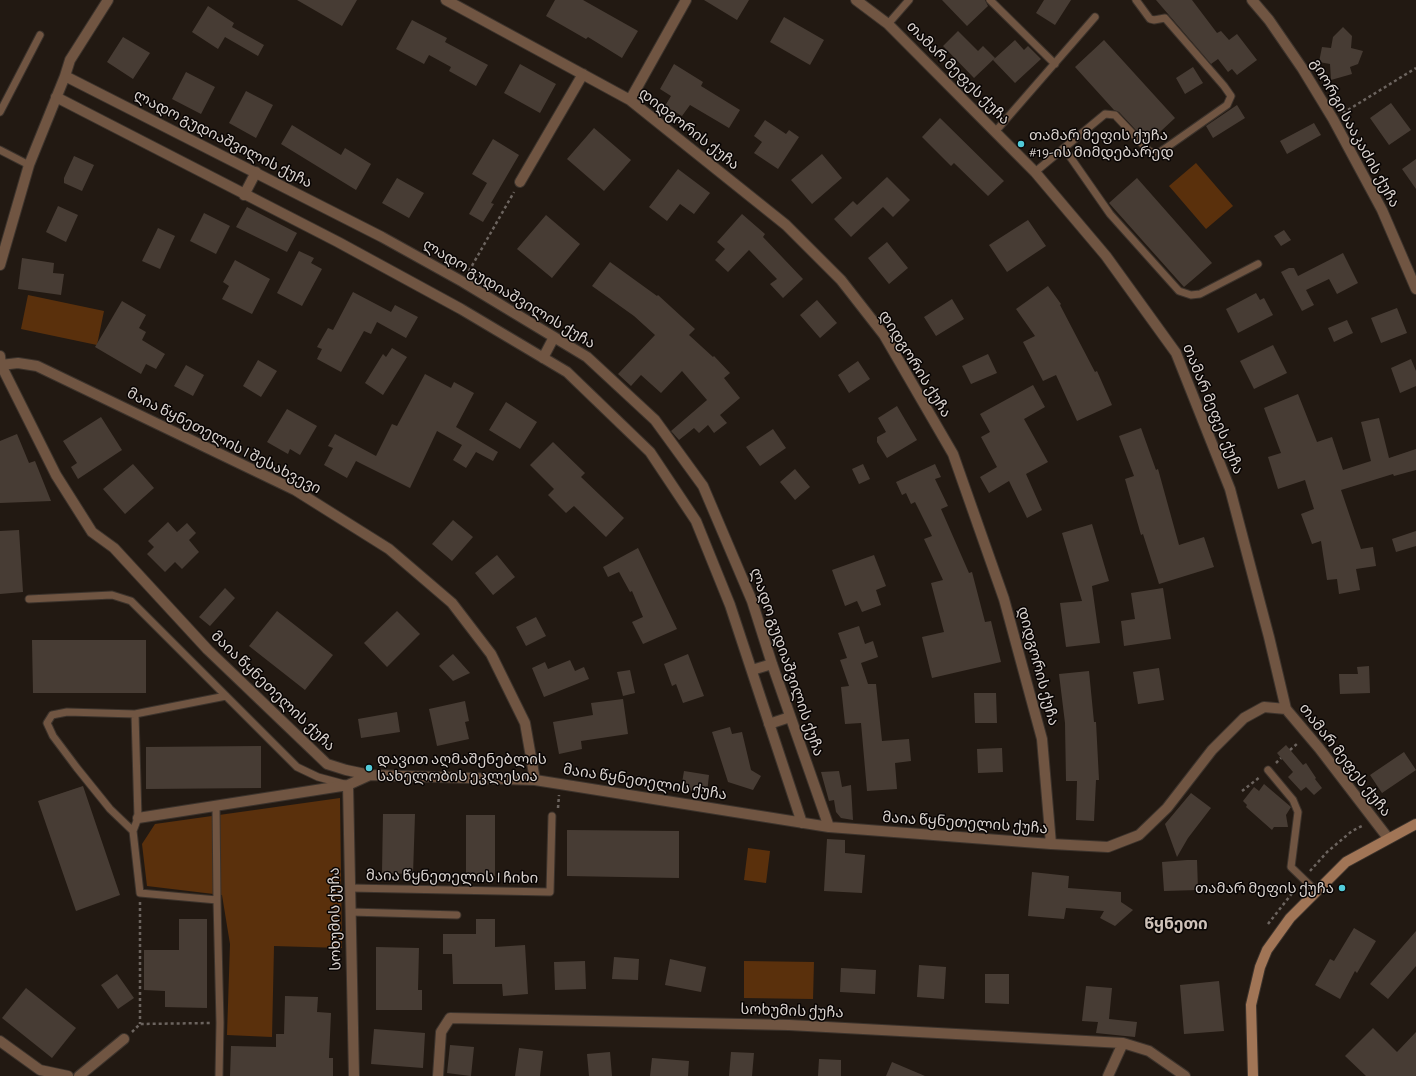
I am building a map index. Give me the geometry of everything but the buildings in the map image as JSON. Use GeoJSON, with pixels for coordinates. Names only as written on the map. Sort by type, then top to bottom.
{"type":"FeatureCollection","features":[{"type":"Feature","properties":{"kind":"main road"},"geometry":{"type":"LineString","coordinates":[[1253,1076],[1251,1005],[1260,967],[1267,950],[1290,918],[1346,862],[1416,824]]}},
{"type":"Feature","properties":{"kind":"street"},"geometry":{"type":"LineString","coordinates":[[0,265],[30,164],[56,97],[66,76],[70,60],[108,0]]}},
{"type":"Feature","properties":{"kind":"street","name":"დიდგორის ქუჩა"},"geometry":{"type":"LineString","coordinates":[[446,0],[630,100],[786,225],[841,280],[884,335],[953,454],[1004,598],[1042,739],[1051,844]]}},
{"type":"Feature","properties":{"kind":"street"},"geometry":{"type":"LineString","coordinates":[[630,100],[686,0]]}},
{"type":"Feature","properties":{"kind":"street","name":"თამარ მეფეს ქუჩა"},"geometry":{"type":"LineString","coordinates":[[856,0],[888,24],[1035,172],[1106,256],[1176,353],[1230,489],[1270,637],[1286,709],[1319,748],[1388,838]]}},
{"type":"Feature","properties":{"kind":"street","name":"გიორგი სააკაძის ქუჩა"},"geometry":{"type":"LineString","coordinates":[[1252,0],[1269,20],[1298,62],[1333,119],[1382,210],[1416,289]]}},
{"type":"Feature","properties":{"kind":"street"},"geometry":{"type":"LineString","coordinates":[[520,182],[583,74]]}},
{"type":"Feature","properties":{"kind":"street","name":"ლადო გუდიაშვილის ქუჩა"},"geometry":{"type":"LineString","coordinates":[[66,76],[382,237],[463,282],[587,357],[655,420],[703,486],[752,601],[790,717],[829,827]]}},
{"type":"Feature","properties":{"kind":"street"},"geometry":{"type":"LineString","coordinates":[[56,97],[352,250],[461,309],[567,372],[650,452],[696,522],[730,605],[802,823]]}},
{"type":"Feature","properties":{"kind":"street"},"geometry":{"type":"LineString","coordinates":[[244,195],[256,172]]}},
{"type":"Feature","properties":{"kind":"street"},"geometry":{"type":"LineString","coordinates":[[543,358],[554,337]]}},
{"type":"Feature","properties":{"kind":"street","name":"მაია წყნეთელის ქუჩა"},"geometry":{"type":"LineString","coordinates":[[0,361],[56,475],[92,532],[114,548],[208,650],[327,764],[370,775],[535,780],[559,783],[829,827],[1108,847],[1139,835],[1167,808],[1212,750],[1244,718],[1264,707],[1286,709]]}},
{"type":"Feature","properties":{"kind":"street","name":"მაია წყნეთელის I შესახვევი"},"geometry":{"type":"LineString","coordinates":[[0,361],[37,366],[44,369],[295,490],[389,550],[452,603],[491,654],[525,723],[535,780]]}},
{"type":"Feature","properties":{"kind":"street"},"geometry":{"type":"LineString","coordinates":[[752,670],[772,664]]}},
{"type":"Feature","properties":{"kind":"street"},"geometry":{"type":"LineString","coordinates":[[769,724],[790,717]]}},
{"type":"Feature","properties":{"kind":"street"},"geometry":{"type":"LineString","coordinates":[[138,818],[348,785],[370,775]]}},
{"type":"Feature","properties":{"kind":"street","name":"სოხუმის ქუჩა"},"geometry":{"type":"LineString","coordinates":[[348,785],[354,1076]]}},
{"type":"Feature","properties":{"kind":"street","name":"სოხუმის ქუჩა"},"geometry":{"type":"LineString","coordinates":[[438,1076],[441,1032],[450,1018],[788,1025],[1123,1043],[1149,1052],[1185,1076]]}},
{"type":"Feature","properties":{"kind":"street"},"geometry":{"type":"LineString","coordinates":[[79,1076],[124,1039]]}},
{"type":"Feature","properties":{"kind":"street"},"geometry":{"type":"LineString","coordinates":[[0,1041],[40,1070],[68,1076]]}},
{"type":"Feature","properties":{"kind":"street"},"geometry":{"type":"LineString","coordinates":[[1108,1076],[1123,1043]]}},
{"type":"Feature","properties":{"kind":"lane"},"geometry":{"type":"LineString","coordinates":[[888,24],[909,0]]}},
{"type":"Feature","properties":{"kind":"lane"},"geometry":{"type":"LineString","coordinates":[[990,0],[1055,64]]}},
{"type":"Feature","properties":{"kind":"lane"},"geometry":{"type":"LineString","coordinates":[[1035,172],[1105,114],[1115,114],[1148,150],[1153,153],[1160,152],[1227,105],[1231,96],[1224,86],[1165,18],[1154,20],[1150,19],[1136,0]]}},
{"type":"Feature","properties":{"kind":"lane"},"geometry":{"type":"LineString","coordinates":[[995,132],[1095,17]]}},
{"type":"Feature","properties":{"kind":"lane"},"geometry":{"type":"LineString","coordinates":[[0,112],[40,35]]}},
{"type":"Feature","properties":{"kind":"lane"},"geometry":{"type":"LineString","coordinates":[[1064,148],[1110,214],[1179,292],[1191,295],[1200,294],[1258,264]]}},
{"type":"Feature","properties":{"kind":"lane"},"geometry":{"type":"LineString","coordinates":[[0,150],[30,164]]}},
{"type":"Feature","properties":{"kind":"lane"},"geometry":{"type":"LineString","coordinates":[[29,599],[112,595],[131,601],[298,767],[318,777],[348,785]]}},
{"type":"Feature","properties":{"kind":"lane"},"geometry":{"type":"LineString","coordinates":[[133,831],[110,809],[77,768],[54,736],[48,723],[52,715],[67,712],[135,714],[226,696]]}},
{"type":"Feature","properties":{"kind":"lane"},"geometry":{"type":"LineString","coordinates":[[135,714],[138,818],[133,831],[140,893],[217,900]]}},
{"type":"Feature","properties":{"kind":"lane"},"geometry":{"type":"LineString","coordinates":[[1268,770],[1293,800],[1298,812],[1291,867],[1316,891]]}},
{"type":"Feature","properties":{"kind":"lane"},"geometry":{"type":"LineString","coordinates":[[216,806],[220,1023],[219,1076]]}},
{"type":"Feature","properties":{"kind":"lane","name":"მაია წყნეთელის I ჩიხი"},"geometry":{"type":"LineString","coordinates":[[350,888],[550,892],[552,816]]}},
{"type":"Feature","properties":{"kind":"lane"},"geometry":{"type":"LineString","coordinates":[[350,912],[457,915]]}},
{"type":"Feature","properties":{"kind":"path"},"geometry":{"type":"LineString","coordinates":[[1333,119],[1416,68]]}},
{"type":"Feature","properties":{"kind":"path"},"geometry":{"type":"LineString","coordinates":[[463,282],[520,182]]}},
{"type":"Feature","properties":{"kind":"path"},"geometry":{"type":"LineString","coordinates":[[1277,762],[1281,758]]}},
{"type":"Feature","properties":{"kind":"path"},"geometry":{"type":"LineString","coordinates":[[1242,791],[1257,779]]}},
{"type":"Feature","properties":{"kind":"path"},"geometry":{"type":"LineString","coordinates":[[552,816],[558,816],[559,783]]}},
{"type":"Feature","properties":{"kind":"path"},"geometry":{"type":"LineString","coordinates":[[140,893],[140,1024]]}},
{"type":"Feature","properties":{"kind":"path"},"geometry":{"type":"LineString","coordinates":[[135,1029],[140,1024],[220,1023]]}},
{"type":"Feature","properties":{"kind":"shaded area"},"geometry":{"type":"Polygon","coordinates":[[[1196,163],[1233,206],[1206,229],[1169,186],[1196,163]]]}},
{"type":"Feature","properties":{"kind":"shaded area"},"geometry":{"type":"Polygon","coordinates":[[[28,295],[104,311],[97,345],[21,329],[28,295]]]}},
{"type":"Feature","properties":{"kind":"shaded area"},"geometry":{"type":"Polygon","coordinates":[[[340,798],[342,948],[274,946],[272,1037],[227,1035],[230,944],[222,895],[147,886],[142,844],[155,824],[340,798]]]}},
{"type":"Feature","properties":{"kind":"shaded area"},"geometry":{"type":"Polygon","coordinates":[[[748,848],[770,851],[766,883],[744,880],[748,848]]]}},
{"type":"Feature","properties":{"kind":"shaded area"},"geometry":{"type":"Polygon","coordinates":[[[744,961],[814,962],[813,999],[744,998],[744,961]]]}},
{"type":"Feature","properties":{"kind":"place","name":"თამარ მეფის ქუჩა #19-ის მიმდებარედ"},"geometry":{"type":"Point","coordinates":[1021,144]}},
{"type":"Feature","properties":{"kind":"place","name":"დავით აღმაშენებლის სახელობის ეკლესია"},"geometry":{"type":"Point","coordinates":[369,768]}},
{"type":"Feature","properties":{"kind":"place","name":"თამარ მეფის ქუჩა"},"geometry":{"type":"Point","coordinates":[1342,888]}},
{"type":"Feature","properties":{"kind":"district","name":"წყნეთი"},"geometry":{"type":"Point","coordinates":[1176,924]}}]}
